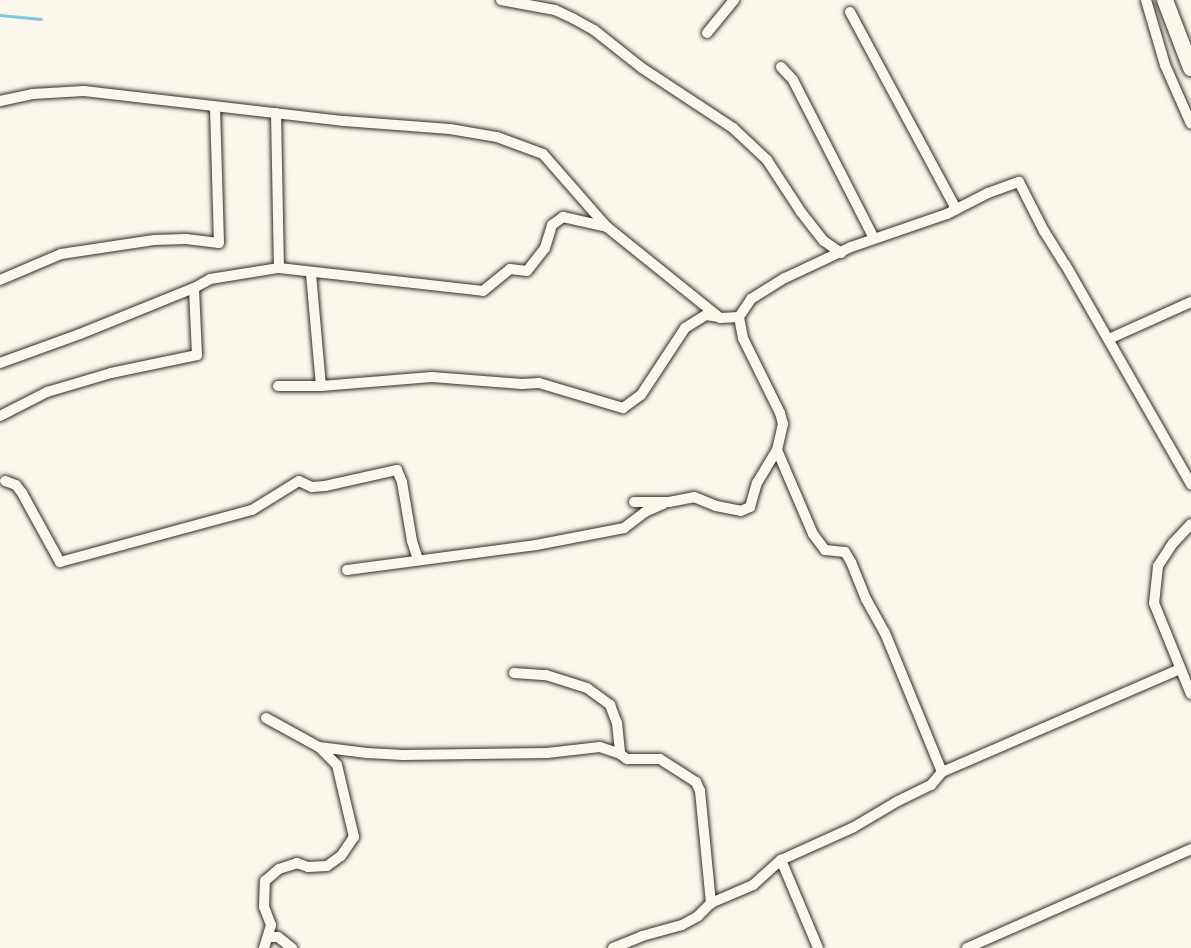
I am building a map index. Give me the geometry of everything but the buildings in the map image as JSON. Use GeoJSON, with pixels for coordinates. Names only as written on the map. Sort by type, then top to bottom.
{"type":"FeatureCollection","features":[{"type":"Feature","properties":{"kind":"highway"},"geometry":{"type":"LineString","coordinates":[[1165,0],[1191,68]]}},
{"type":"Feature","properties":{"kind":"street"},"geometry":{"type":"LineString","coordinates":[[501,0],[555,10],[594,30],[642,68],[733,128],[767,160],[824,242],[841,253]]}},
{"type":"Feature","properties":{"kind":"street"},"geometry":{"type":"LineString","coordinates":[[707,33],[734,0]]}},
{"type":"Feature","properties":{"kind":"street"},"geometry":{"type":"LineString","coordinates":[[1146,0],[1165,65],[1191,124]]}},
{"type":"Feature","properties":{"kind":"street"},"geometry":{"type":"LineString","coordinates":[[850,12],[956,209]]}},
{"type":"Feature","properties":{"kind":"street"},"geometry":{"type":"LineString","coordinates":[[781,67],[793,80],[874,238]]}},
{"type":"Feature","properties":{"kind":"street"},"geometry":{"type":"LineString","coordinates":[[0,101],[32,94],[84,91],[344,122],[450,129],[507,140],[543,154],[607,227],[720,318]]}},
{"type":"Feature","properties":{"kind":"street"},"geometry":{"type":"LineString","coordinates":[[0,280],[62,254],[154,240],[186,239],[219,243],[214,107]]}},
{"type":"Feature","properties":{"kind":"street"},"geometry":{"type":"LineString","coordinates":[[276,113],[279,268]]}},
{"type":"Feature","properties":{"kind":"street"},"geometry":{"type":"LineString","coordinates":[[347,570],[536,545],[624,528],[645,512],[669,502],[694,497],[716,506],[741,512],[750,507],[757,483],[777,450],[783,424],[780,413],[743,338],[739,317],[751,299],[767,289],[874,238],[956,209],[988,192],[1019,182],[1044,231],[1109,339],[1191,484]]}},
{"type":"Feature","properties":{"kind":"street"},"geometry":{"type":"LineString","coordinates":[[0,363],[194,288],[210,279],[279,268],[483,291],[510,269],[527,271],[545,249],[552,225],[563,217],[607,227]]}},
{"type":"Feature","properties":{"kind":"street"},"geometry":{"type":"LineString","coordinates":[[311,273],[321,386]]}},
{"type":"Feature","properties":{"kind":"street"},"geometry":{"type":"LineString","coordinates":[[0,416],[47,392],[111,373],[197,355],[194,288]]}},
{"type":"Feature","properties":{"kind":"street"},"geometry":{"type":"LineString","coordinates":[[1109,339],[1191,302]]}},
{"type":"Feature","properties":{"kind":"street"},"geometry":{"type":"LineString","coordinates":[[278,386],[321,386],[432,376],[522,384],[539,383],[623,408],[641,395],[685,328],[706,315],[720,318],[739,317]]}},
{"type":"Feature","properties":{"kind":"street"},"geometry":{"type":"LineString","coordinates":[[777,450],[813,534],[825,550],[845,552],[851,562],[866,599],[885,633],[942,772]]}},
{"type":"Feature","properties":{"kind":"street"},"geometry":{"type":"LineString","coordinates":[[5,481],[16,485],[22,493],[60,562],[252,510],[299,482],[312,486],[326,486],[397,470],[402,482],[412,541],[418,560]]}},
{"type":"Feature","properties":{"kind":"street"},"geometry":{"type":"LineString","coordinates":[[634,502],[669,502]]}},
{"type":"Feature","properties":{"kind":"street"},"geometry":{"type":"LineString","coordinates":[[1191,524],[1173,543],[1158,566],[1154,603],[1191,694]]}},
{"type":"Feature","properties":{"kind":"street"},"geometry":{"type":"LineString","coordinates":[[613,948],[642,936],[682,925],[698,916],[711,903],[753,885],[781,860],[854,827],[931,785],[942,772],[1180,669]]}},
{"type":"Feature","properties":{"kind":"street"},"geometry":{"type":"LineString","coordinates":[[514,673],[546,675],[587,687],[610,705],[617,723],[621,754]]}},
{"type":"Feature","properties":{"kind":"street"},"geometry":{"type":"LineString","coordinates":[[264,948],[270,937],[271,925],[264,897],[266,881],[279,869],[297,863],[308,867],[327,866],[341,856],[354,837],[337,765],[319,747],[267,718]]}},
{"type":"Feature","properties":{"kind":"street"},"geometry":{"type":"LineString","coordinates":[[319,747],[403,755],[547,753],[600,747],[621,754],[627,759],[660,759],[696,782],[700,791],[711,903]]}},
{"type":"Feature","properties":{"kind":"street"},"geometry":{"type":"LineString","coordinates":[[967,948],[1191,849]]}},
{"type":"Feature","properties":{"kind":"street"},"geometry":{"type":"LineString","coordinates":[[781,860],[818,948]]}},
{"type":"Feature","properties":{"kind":"street"},"geometry":{"type":"LineString","coordinates":[[270,937],[278,937],[292,948]]}},
{"type":"Feature","properties":{"kind":"waterway"},"geometry":{"type":"LineString","coordinates":[[0,15],[41,19]]}}]}
